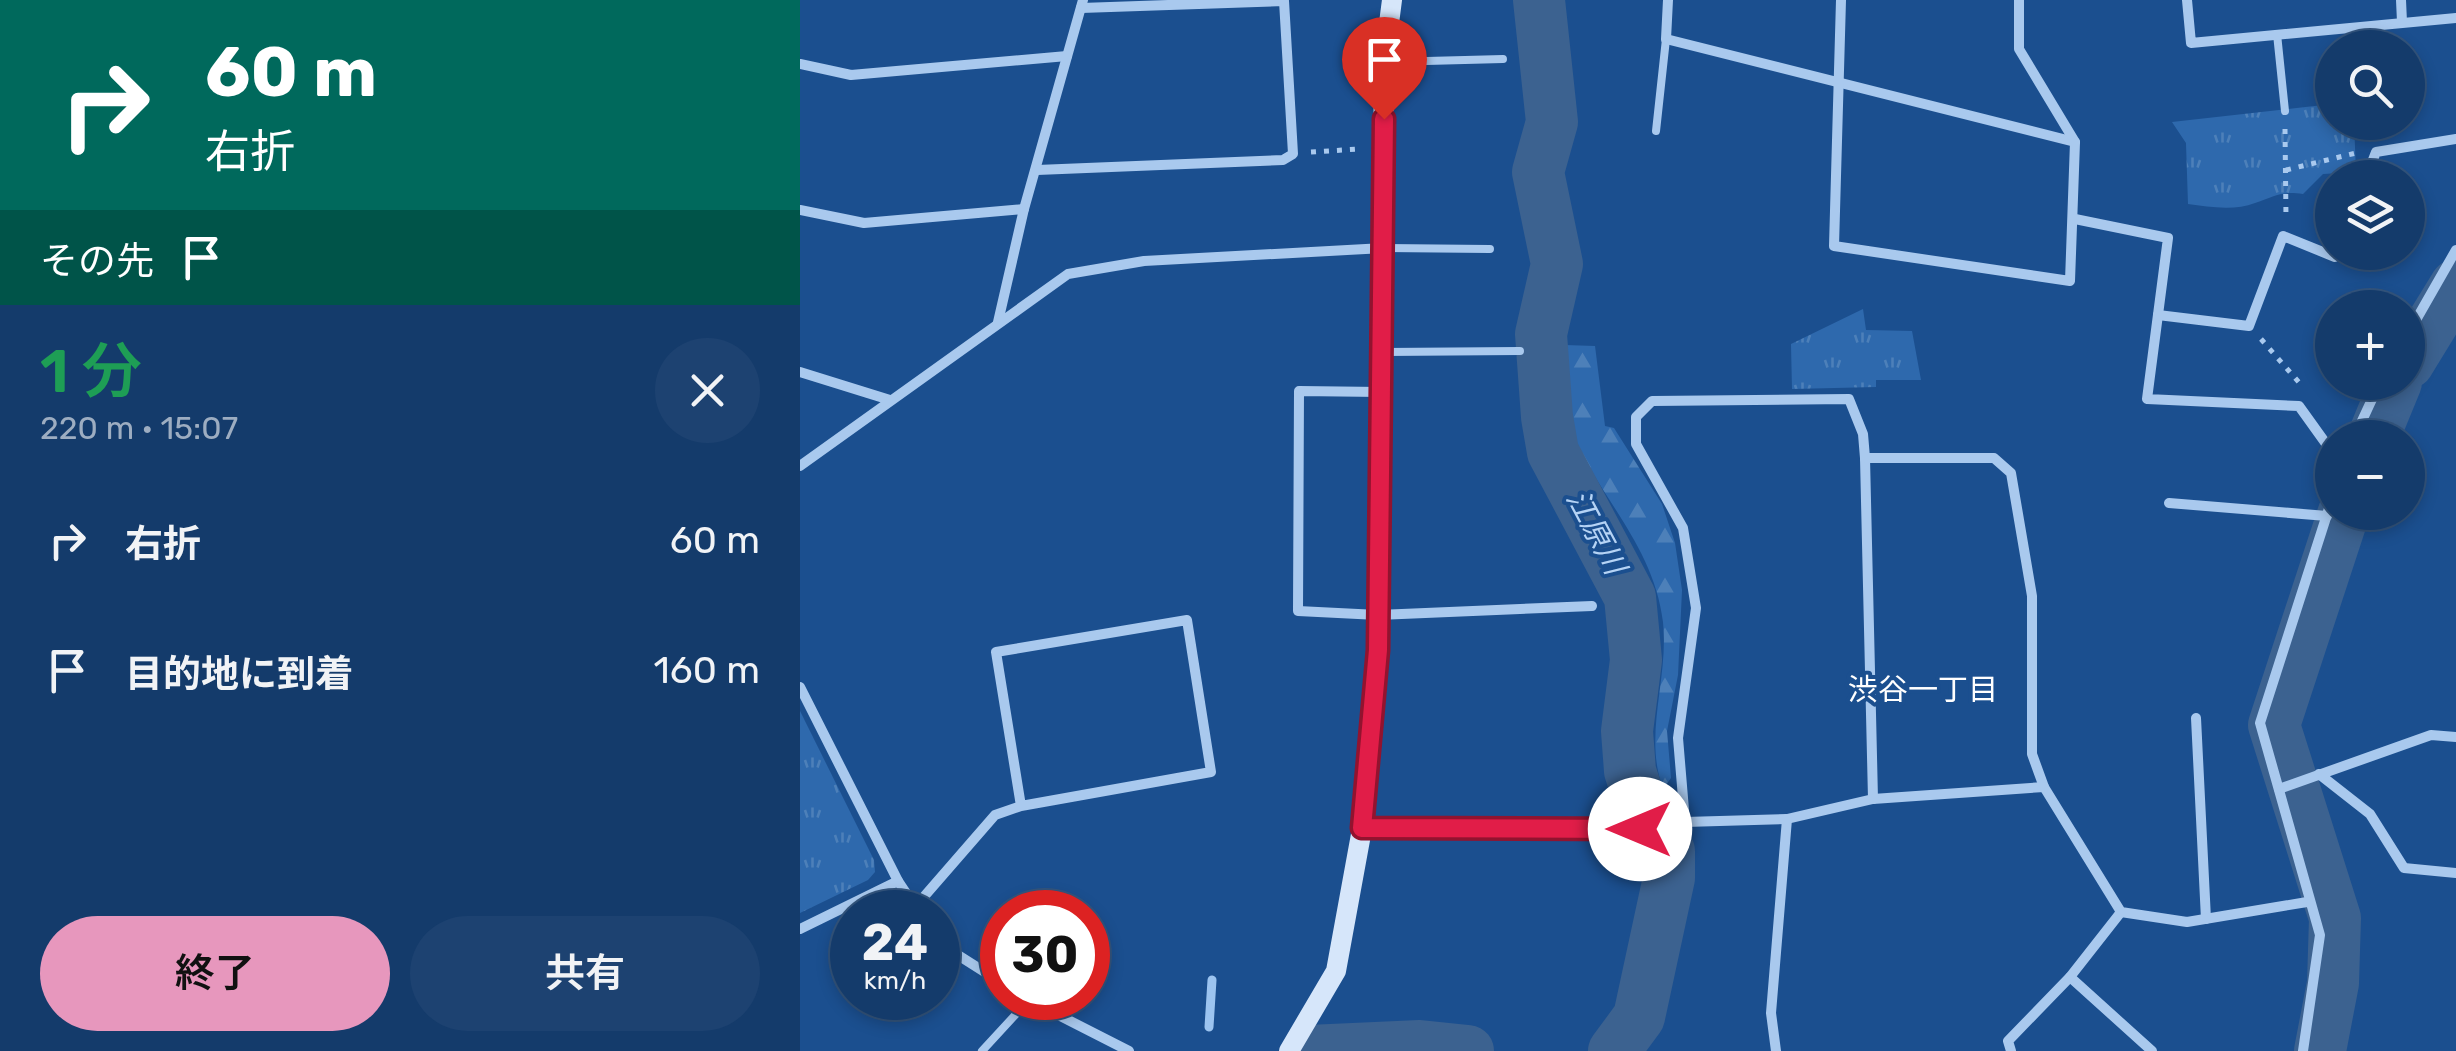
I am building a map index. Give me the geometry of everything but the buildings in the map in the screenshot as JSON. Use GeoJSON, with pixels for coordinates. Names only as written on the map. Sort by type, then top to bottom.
{"type":"FeatureCollection","features":[{"type":"Feature","properties":{"kind":"street"},"geometry":{"type":"LineString","coordinates":[[1291,1048],[1336,971],[1362,828],[1378,615],[1384,62],[1392,0]]}},
{"type":"Feature","properties":{"kind":"street"},"geometry":{"type":"LineString","coordinates":[[1668,0],[1666,39],[2075,142]]}},
{"type":"Feature","properties":{"kind":"street"},"geometry":{"type":"LineString","coordinates":[[1841,0],[1834,246],[2070,281],[2075,142],[2019,48],[2019,0]]}},
{"type":"Feature","properties":{"kind":"street"},"geometry":{"type":"LineString","coordinates":[[2187,0],[2191,43],[2456,18]]}},
{"type":"Feature","properties":{"kind":"street"},"geometry":{"type":"LineString","coordinates":[[2401,0],[2402,22]]}},
{"type":"Feature","properties":{"kind":"street"},"geometry":{"type":"LineString","coordinates":[[998,322],[1024,209],[1082,4],[1284,1],[1294,154],[1283,160],[1037,170]]}},
{"type":"Feature","properties":{"kind":"street"},"geometry":{"type":"LineString","coordinates":[[800,64],[851,74],[1067,56]]}},
{"type":"Feature","properties":{"kind":"street"},"geometry":{"type":"LineString","coordinates":[[2373,160],[2376,152],[2456,139]]}},
{"type":"Feature","properties":{"kind":"street"},"geometry":{"type":"LineString","coordinates":[[800,210],[864,223],[1024,209]]}},
{"type":"Feature","properties":{"kind":"street"},"geometry":{"type":"LineString","coordinates":[[2075,219],[2168,238],[2147,399],[2299,406],[2315,428]]}},
{"type":"Feature","properties":{"kind":"street"},"geometry":{"type":"LineString","coordinates":[[2158,315],[2249,326],[2283,236],[2315,249]]}},
{"type":"Feature","properties":{"kind":"street"},"geometry":{"type":"LineString","coordinates":[[800,466],[1068,274],[1144,261],[1384,248]]}},
{"type":"Feature","properties":{"kind":"street"},"geometry":{"type":"LineString","coordinates":[[2425,304],[2456,250]]}},
{"type":"Feature","properties":{"kind":"street"},"geometry":{"type":"LineString","coordinates":[[800,372],[890,400]]}},
{"type":"Feature","properties":{"kind":"street"},"geometry":{"type":"LineString","coordinates":[[1382,392],[1298,392],[1298,611],[1378,615],[1592,606]]}},
{"type":"Feature","properties":{"kind":"street"},"geometry":{"type":"LineString","coordinates":[[1682,822],[1678,738],[1696,608],[1683,528],[1636,444],[1636,417],[1652,401],[1849,399],[1863,434],[1866,458],[1873,799]]}},
{"type":"Feature","properties":{"kind":"street"},"geometry":{"type":"LineString","coordinates":[[1866,458],[1994,458],[2011,473],[2032,596],[2032,754],[2044,787],[2121,912],[2187,922],[2308,902]]}},
{"type":"Feature","properties":{"kind":"street"},"geometry":{"type":"LineString","coordinates":[[2169,503],[2315,515]]}},
{"type":"Feature","properties":{"kind":"street"},"geometry":{"type":"LineString","coordinates":[[2302,1051],[2320,935],[2260,723],[2322,530]]}},
{"type":"Feature","properties":{"kind":"street"},"geometry":{"type":"LineString","coordinates":[[933,890],[994,815],[1021,806],[1211,772],[1186,620],[996,652],[1021,806]]}},
{"type":"Feature","properties":{"kind":"street"},"geometry":{"type":"LineString","coordinates":[[800,687],[904,890]]}},
{"type":"Feature","properties":{"kind":"street"},"geometry":{"type":"LineString","coordinates":[[2196,718],[2206,919]]}},
{"type":"Feature","properties":{"kind":"street"},"geometry":{"type":"LineString","coordinates":[[2279,788],[2431,735],[2456,737]]}},
{"type":"Feature","properties":{"kind":"street"},"geometry":{"type":"LineString","coordinates":[[2318,774],[2370,814],[2404,868],[2456,873]]}},
{"type":"Feature","properties":{"kind":"street"},"geometry":{"type":"LineString","coordinates":[[1362,828],[1640,829],[1682,822],[1787,818],[1873,799],[2044,787]]}},
{"type":"Feature","properties":{"kind":"street"},"geometry":{"type":"LineString","coordinates":[[1776,1051],[1771,1014],[1787,818]]}},
{"type":"Feature","properties":{"kind":"street"},"geometry":{"type":"LineString","coordinates":[[800,929],[898,881]]}},
{"type":"Feature","properties":{"kind":"street"},"geometry":{"type":"LineString","coordinates":[[2011,1051],[2008,1041],[2070,977],[2121,912]]}},
{"type":"Feature","properties":{"kind":"street"},"geometry":{"type":"LineString","coordinates":[[2070,977],[2152,1051]]}},
{"type":"Feature","properties":{"kind":"street"},"geometry":{"type":"LineString","coordinates":[[1068,1020],[1129,1051]]}},
{"type":"Feature","properties":{"kind":"lane"},"geometry":{"type":"LineString","coordinates":[[2277,34],[2284,111]]}},
{"type":"Feature","properties":{"kind":"lane"},"geometry":{"type":"LineString","coordinates":[[1656,131],[1666,39]]}},
{"type":"Feature","properties":{"kind":"lane"},"geometry":{"type":"LineString","coordinates":[[1384,62],[1503,59]]}},
{"type":"Feature","properties":{"kind":"lane"},"geometry":{"type":"LineString","coordinates":[[1384,248],[1490,249]]}},
{"type":"Feature","properties":{"kind":"lane"},"geometry":{"type":"LineString","coordinates":[[1383,352],[1520,351]]}},
{"type":"Feature","properties":{"kind":"lane"},"geometry":{"type":"LineString","coordinates":[[982,1051],[1009,1020]]}},
{"type":"Feature","properties":{"kind":"path"},"geometry":{"type":"LineString","coordinates":[[2283,236],[2284,111]]}},
{"type":"Feature","properties":{"kind":"path"},"geometry":{"type":"LineString","coordinates":[[1294,154],[1366,148]]}},
{"type":"Feature","properties":{"kind":"path"},"geometry":{"type":"LineString","coordinates":[[2286,170],[2376,152]]}},
{"type":"Feature","properties":{"kind":"path"},"geometry":{"type":"LineString","coordinates":[[2249,326],[2310,396]]}},
{"type":"Feature","properties":{"kind":"green space"},"geometry":{"type":"Polygon","coordinates":[[[2315,106],[2315,140],[2355,140],[2356,160],[2315,160],[2315,182],[2303,194],[2283,194],[2239,207],[2188,204],[2186,143],[2172,122],[2315,106]]]}},
{"type":"Feature","properties":{"kind":"green space"},"geometry":{"type":"Polygon","coordinates":[[[1863,309],[1866,330],[1912,331],[1921,380],[1876,380],[1876,387],[1792,389],[1791,344],[1863,309]]]}},
{"type":"Feature","properties":{"kind":"green space"},"geometry":{"type":"Polygon","coordinates":[[[1564,345],[1595,346],[1605,426],[1614,428],[1662,504],[1675,543],[1682,590],[1678,675],[1667,731],[1671,778],[1663,789],[1655,748],[1664,643],[1658,595],[1639,548],[1574,437],[1567,404],[1564,345]]]}},
{"type":"Feature","properties":{"kind":"green space"},"geometry":{"type":"Polygon","coordinates":[[[800,711],[874,860],[875,872],[847,890],[830,890],[830,898],[800,913],[800,711]]]}},
{"type":"Feature","properties":{"kind":"waterway","name":"江原川"},"geometry":{"type":"LineString","coordinates":[[1539,0],[1552,122],[1538,172],[1557,264],[1541,334],[1547,417],[1553,452],[1630,597],[1636,660],[1627,731],[1630,771],[1641,805],[1669,851],[1669,878],[1639,1017],[1614,1051]]}},
{"type":"Feature","properties":{"kind":"waterway"},"geometry":{"type":"LineString","coordinates":[[2425,335],[2456,285]]}},
{"type":"Feature","properties":{"kind":"waterway"},"geometry":{"type":"LineString","coordinates":[[2380,420],[2389,400]]}},
{"type":"Feature","properties":{"kind":"waterway"},"geometry":{"type":"LineString","coordinates":[[2320,1051],[2333,983],[2335,918],[2274,725],[2338,530]]}},
{"type":"Feature","properties":{"kind":"waterway"},"geometry":{"type":"LineString","coordinates":[[1209,1027],[1212,980]]}},
{"type":"Feature","properties":{"kind":"waterway","name":"江原川"},"geometry":{"type":"LineString","coordinates":[[1309,1051],[1420,1046],[1468,1051]]}},
{"type":"Feature","properties":{"kind":"district","name":"渋谷一丁目"},"geometry":{"type":"Point","coordinates":[1923,690]}},
{"type":"Feature","properties":{"kind":"route"},"geometry":{"type":"LineString","coordinates":[[1384,119],[1378,650],[1362,828],[1640,829]]}}]}
